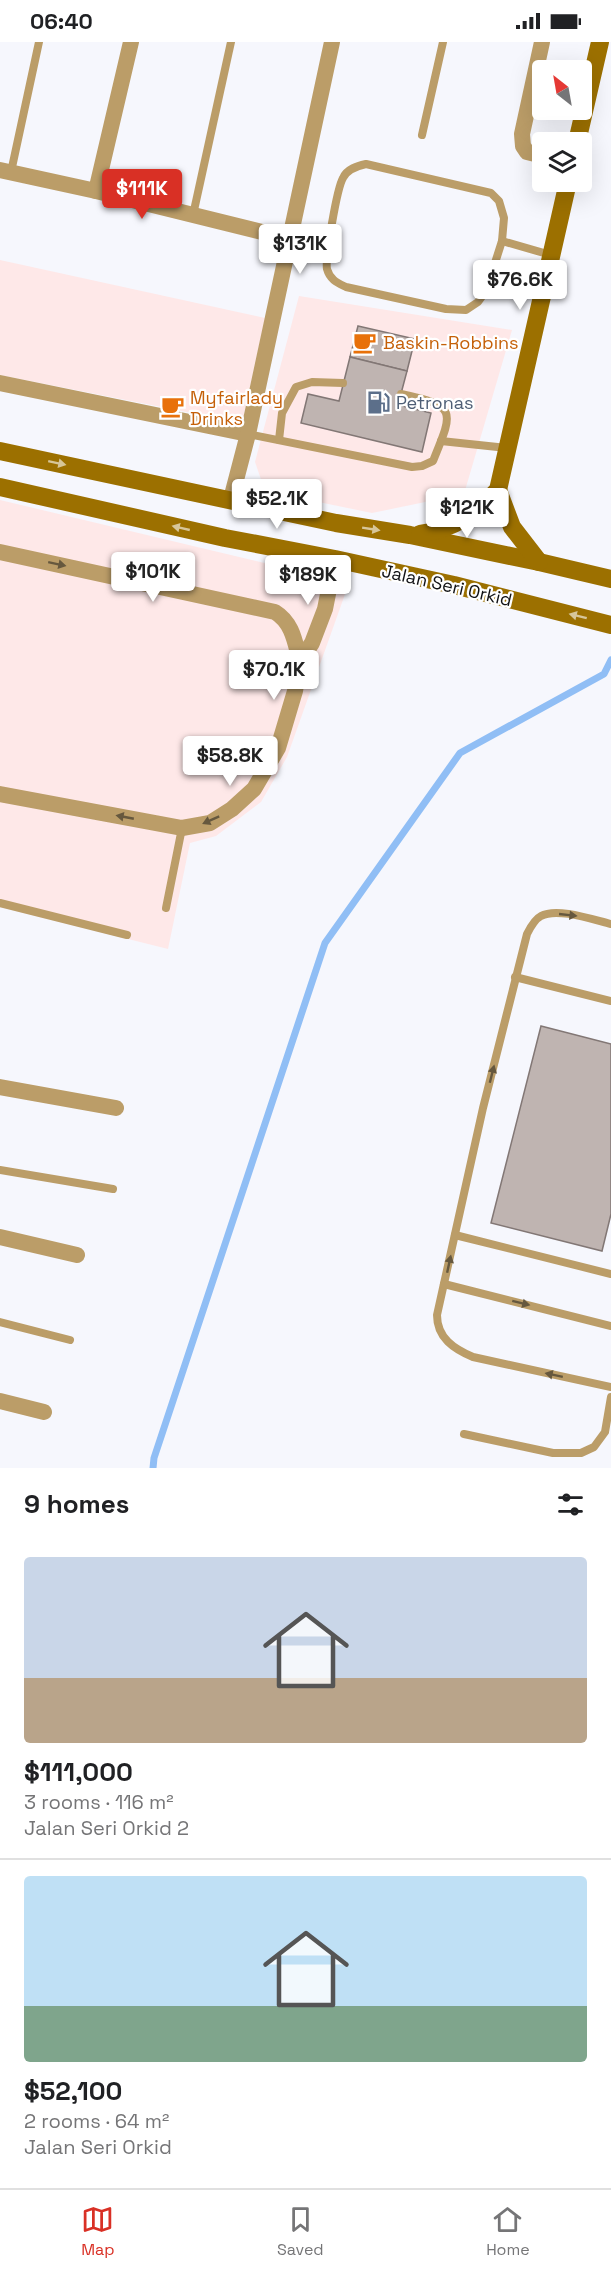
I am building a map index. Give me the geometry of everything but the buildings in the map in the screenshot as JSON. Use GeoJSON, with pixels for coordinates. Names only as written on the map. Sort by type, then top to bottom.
{"type":"FeatureCollection","features":[{"type":"Feature","properties":{"kind":"main road"},"geometry":{"type":"LineString","coordinates":[[579,132],[600,42]]}},
{"type":"Feature","properties":{"kind":"main road"},"geometry":{"type":"LineString","coordinates":[[539,562],[512,528],[498,490],[566,192]]}},
{"type":"Feature","properties":{"kind":"main road"},"geometry":{"type":"LineString","coordinates":[[0,451],[336,523],[410,535],[539,562],[611,579]]}},
{"type":"Feature","properties":{"kind":"main road","name":"Jalan Seri Orkid"},"geometry":{"type":"LineString","coordinates":[[0,487],[225,538],[335,559],[611,624]]}},
{"type":"Feature","properties":{"kind":"main road"},"geometry":{"type":"LineString","coordinates":[[410,535],[440,531],[460,522],[498,490]]}},
{"type":"Feature","properties":{"kind":"street"},"geometry":{"type":"LineString","coordinates":[[96,190],[131,42]]}},
{"type":"Feature","properties":{"kind":"street"},"geometry":{"type":"LineString","coordinates":[[231,499],[248,434],[332,42]]}},
{"type":"Feature","properties":{"kind":"street"},"geometry":{"type":"LineString","coordinates":[[532,153],[527,152],[523,146],[522,134],[542,42]]}},
{"type":"Feature","properties":{"kind":"street"},"geometry":{"type":"LineString","coordinates":[[5,171],[96,190],[290,239]]}},
{"type":"Feature","properties":{"kind":"street"},"geometry":{"type":"LineString","coordinates":[[0,383],[248,434]]}},
{"type":"Feature","properties":{"kind":"street"},"geometry":{"type":"LineString","coordinates":[[0,552],[275,612],[284,618],[293,635],[300,662]]}},
{"type":"Feature","properties":{"kind":"street"},"geometry":{"type":"LineString","coordinates":[[0,794],[182,828],[210,823],[232,809],[254,789],[278,748],[295,691],[300,662],[312,643],[325,609],[335,559]]}},
{"type":"Feature","properties":{"kind":"street"},"geometry":{"type":"LineString","coordinates":[[0,784],[58,805]]}},
{"type":"Feature","properties":{"kind":"street"},"geometry":{"type":"LineString","coordinates":[[0,1087],[116,1108]]}},
{"type":"Feature","properties":{"kind":"street"},"geometry":{"type":"LineString","coordinates":[[0,1237],[77,1255]]}},
{"type":"Feature","properties":{"kind":"street"},"geometry":{"type":"LineString","coordinates":[[0,1401],[44,1412]]}},
{"type":"Feature","properties":{"kind":"lane"},"geometry":{"type":"LineString","coordinates":[[5,171],[39,42]]}},
{"type":"Feature","properties":{"kind":"lane"},"geometry":{"type":"LineString","coordinates":[[193,215],[231,42]]}},
{"type":"Feature","properties":{"kind":"lane"},"geometry":{"type":"LineString","coordinates":[[422,135],[443,42]]}},
{"type":"Feature","properties":{"kind":"lane"},"geometry":{"type":"LineString","coordinates":[[366,164],[491,193],[500,201],[504,218],[502,241],[486,291],[478,302],[466,310],[446,309],[346,287],[332,280],[327,268],[329,235],[343,178],[351,168],[366,164]]}},
{"type":"Feature","properties":{"kind":"lane"},"geometry":{"type":"LineString","coordinates":[[502,241],[551,255]]}},
{"type":"Feature","properties":{"kind":"lane"},"geometry":{"type":"LineString","coordinates":[[495,263],[547,274]]}},
{"type":"Feature","properties":{"kind":"lane"},"geometry":{"type":"LineString","coordinates":[[279,440],[282,413],[296,387],[312,382],[343,383]]}},
{"type":"Feature","properties":{"kind":"lane"},"geometry":{"type":"LineString","coordinates":[[248,434],[412,467],[422,466],[433,460],[448,420],[446,411],[439,404],[401,394]]}},
{"type":"Feature","properties":{"kind":"lane"},"geometry":{"type":"LineString","coordinates":[[441,441],[507,448]]}},
{"type":"Feature","properties":{"kind":"lane"},"geometry":{"type":"LineString","coordinates":[[166,908],[182,828]]}},
{"type":"Feature","properties":{"kind":"lane"},"geometry":{"type":"LineString","coordinates":[[0,903],[127,934]]}},
{"type":"Feature","properties":{"kind":"lane"},"geometry":{"type":"LineString","coordinates":[[611,924],[575,915],[550,913],[540,916],[527,934],[515,976],[437,1315],[437,1325],[447,1341],[460,1351],[490,1362],[611,1388]]}},
{"type":"Feature","properties":{"kind":"lane"},"geometry":{"type":"LineString","coordinates":[[515,976],[611,1001]]}},
{"type":"Feature","properties":{"kind":"lane"},"geometry":{"type":"LineString","coordinates":[[0,1170],[113,1189]]}},
{"type":"Feature","properties":{"kind":"lane"},"geometry":{"type":"LineString","coordinates":[[455,1234],[611,1274]]}},
{"type":"Feature","properties":{"kind":"lane"},"geometry":{"type":"LineString","coordinates":[[444,1284],[611,1326]]}},
{"type":"Feature","properties":{"kind":"lane"},"geometry":{"type":"LineString","coordinates":[[0,1322],[70,1340]]}},
{"type":"Feature","properties":{"kind":"lane"},"geometry":{"type":"LineString","coordinates":[[464,1434],[553,1453],[581,1453],[594,1447],[605,1432],[611,1397]]}},
{"type":"Feature","properties":{"kind":"shaded area"},"geometry":{"type":"Polygon","coordinates":[[[0,260],[265,318],[242,423],[0,375],[0,260]]]}},
{"type":"Feature","properties":{"kind":"shaded area"},"geometry":{"type":"Polygon","coordinates":[[[299,296],[512,330],[464,494],[372,513],[265,491],[255,462],[299,296]]]}},
{"type":"Feature","properties":{"kind":"shaded area"},"geometry":{"type":"Polygon","coordinates":[[[0,500],[349,583],[287,757],[261,802],[216,836],[190,843],[168,949],[0,907],[0,500]]]}},
{"type":"Feature","properties":{"kind":"waterway"},"geometry":{"type":"LineString","coordinates":[[153,1468],[154,1458],[325,943],[460,753],[604,674],[611,660]]}},
{"type":"Feature","properties":{"kind":"place","name":"Baskin-Robbins"},"geometry":{"type":"Point","coordinates":[365,342]}},
{"type":"Feature","properties":{"kind":"place","name":"Petronas"},"geometry":{"type":"Point","coordinates":[378,402]}},
{"type":"Feature","properties":{"kind":"place","name":"Myfairlady Drinks"},"geometry":{"type":"Point","coordinates":[172,407]}}]}
